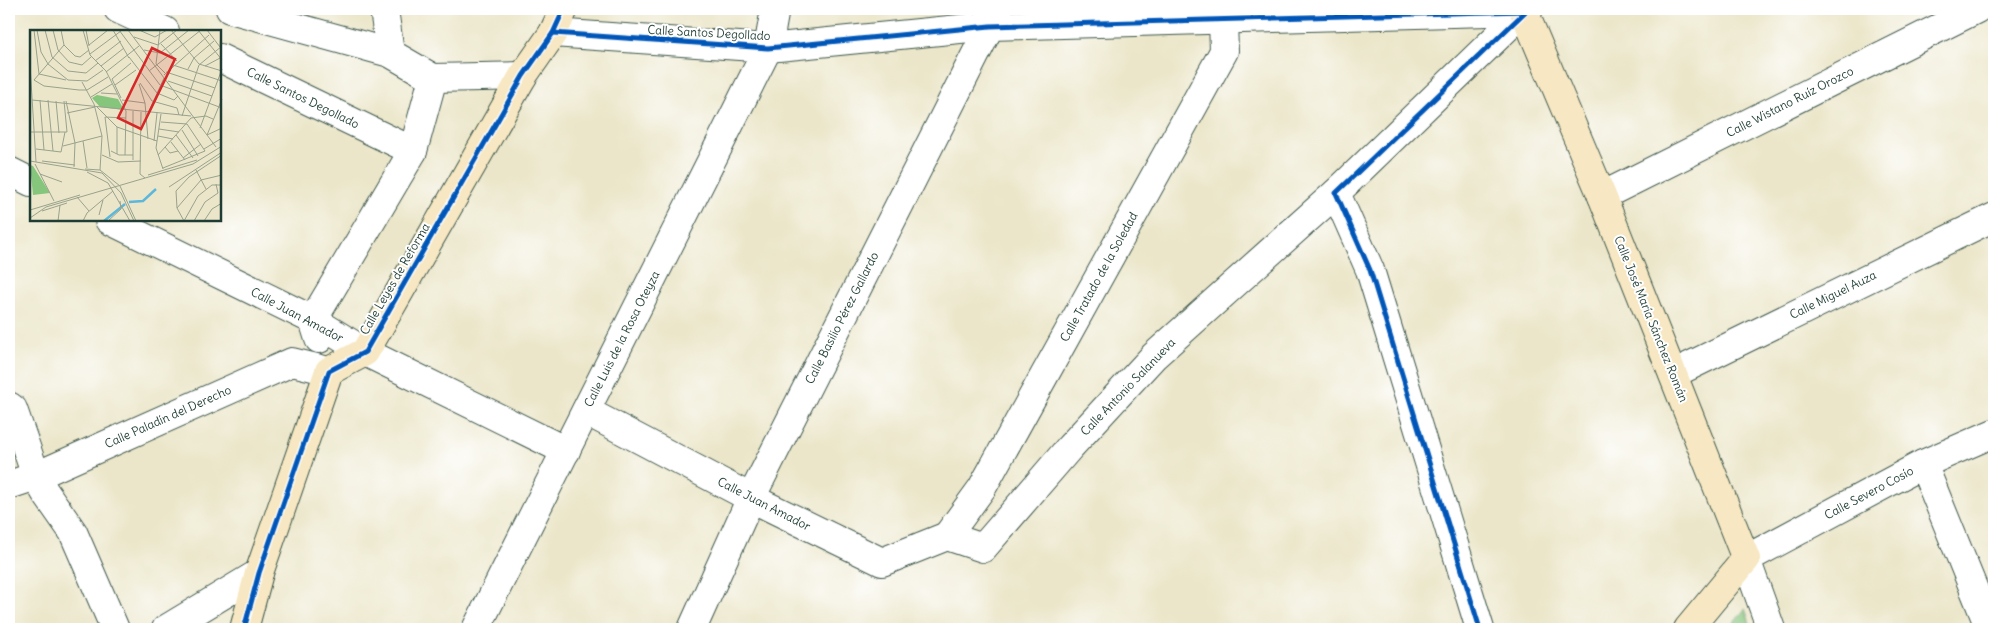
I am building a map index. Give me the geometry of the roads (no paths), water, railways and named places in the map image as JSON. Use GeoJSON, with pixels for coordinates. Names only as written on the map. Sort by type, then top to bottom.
{"type":"FeatureCollection","features":[{"type":"Feature","properties":{"kind":"street"},"geometry":{"type":"LineString","coordinates":[[118,9],[162,30]]}},
{"type":"Feature","properties":{"kind":"street"},"geometry":{"type":"LineString","coordinates":[[230,9],[390,53],[434,78],[523,76]]}},
{"type":"Feature","properties":{"kind":"street"},"geometry":{"type":"LineString","coordinates":[[384,9],[390,53]]}},
{"type":"Feature","properties":{"kind":"street","name":"Calle Leyes de Reforma"},"geometry":{"type":"LineString","coordinates":[[329,371],[365,352],[523,76],[552,33],[564,9]]}},
{"type":"Feature","properties":{"kind":"street","name":"Calle Luis de la Rosa Oteyza"},"geometry":{"type":"LineString","coordinates":[[476,629],[768,48],[776,9]]}},
{"type":"Feature","properties":{"kind":"street","name":"Calle Wistano Ruíz Orozco"},"geometry":{"type":"LineString","coordinates":[[1602,196],[1977,9]]}},
{"type":"Feature","properties":{"kind":"street"},"geometry":{"type":"LineString","coordinates":[[1480,629],[1370,270],[1336,193],[1525,10]]}},
{"type":"Feature","properties":{"kind":"street","name":"Calle Santos Degollado"},"geometry":{"type":"LineString","coordinates":[[552,33],[768,48],[989,17],[1525,10]]}},
{"type":"Feature","properties":{"kind":"street","name":"Calle José María Sánchez Román"},"geometry":{"type":"LineString","coordinates":[[1525,10],[1673,374],[1746,559],[1771,629]]}},
{"type":"Feature","properties":{"kind":"street","name":"Calle Tratado de la Soledad"},"geometry":{"type":"LineString","coordinates":[[946,536],[982,488],[1224,51],[1221,15]]}},
{"type":"Feature","properties":{"kind":"street","name":"Calle Basilio Pérez Gallardo"},"geometry":{"type":"LineString","coordinates":[[692,629],[751,498],[989,17]]}},
{"type":"Feature","properties":{"kind":"street","name":"Calle Santos Degollado"},"geometry":{"type":"LineString","coordinates":[[221,58],[413,151]]}},
{"type":"Feature","properties":{"kind":"street"},"geometry":{"type":"LineString","coordinates":[[244,629],[259,573],[329,371],[313,320],[413,151],[434,78]]}},
{"type":"Feature","properties":{"kind":"street"},"geometry":{"type":"LineString","coordinates":[[9,171],[30,182]]}},
{"type":"Feature","properties":{"kind":"street","name":"Calle Antonio Salanueva"},"geometry":{"type":"LineString","coordinates":[[946,536],[983,548],[1070,447],[1154,356],[1336,193]]}},
{"type":"Feature","properties":{"kind":"street","name":"Calle Miguel Auza"},"geometry":{"type":"LineString","coordinates":[[1673,374],[1994,217]]}},
{"type":"Feature","properties":{"kind":"street","name":"Calle Juan Amador"},"geometry":{"type":"LineString","coordinates":[[110,221],[313,320],[365,352],[566,451]]}},
{"type":"Feature","properties":{"kind":"street","name":"Calle Paladín del Derecho"},"geometry":{"type":"LineString","coordinates":[[9,486],[36,476],[292,362],[329,371]]}},
{"type":"Feature","properties":{"kind":"street"},"geometry":{"type":"LineString","coordinates":[[9,406],[13,409],[36,476],[73,532],[115,629]]}},
{"type":"Feature","properties":{"kind":"street","name":"Calle Juan Amador"},"geometry":{"type":"LineString","coordinates":[[586,412],[751,498],[882,562],[946,536]]}},
{"type":"Feature","properties":{"kind":"street","name":"Calle Severo Cosío"},"geometry":{"type":"LineString","coordinates":[[1746,559],[1923,464],[1994,433]]}},
{"type":"Feature","properties":{"kind":"street"},"geometry":{"type":"LineString","coordinates":[[1923,464],[1990,629]]}},
{"type":"Feature","properties":{"kind":"street"},"geometry":{"type":"LineString","coordinates":[[1688,629],[1746,559]]}},
{"type":"Feature","properties":{"kind":"street"},"geometry":{"type":"LineString","coordinates":[[166,629],[259,573]]}}]}
